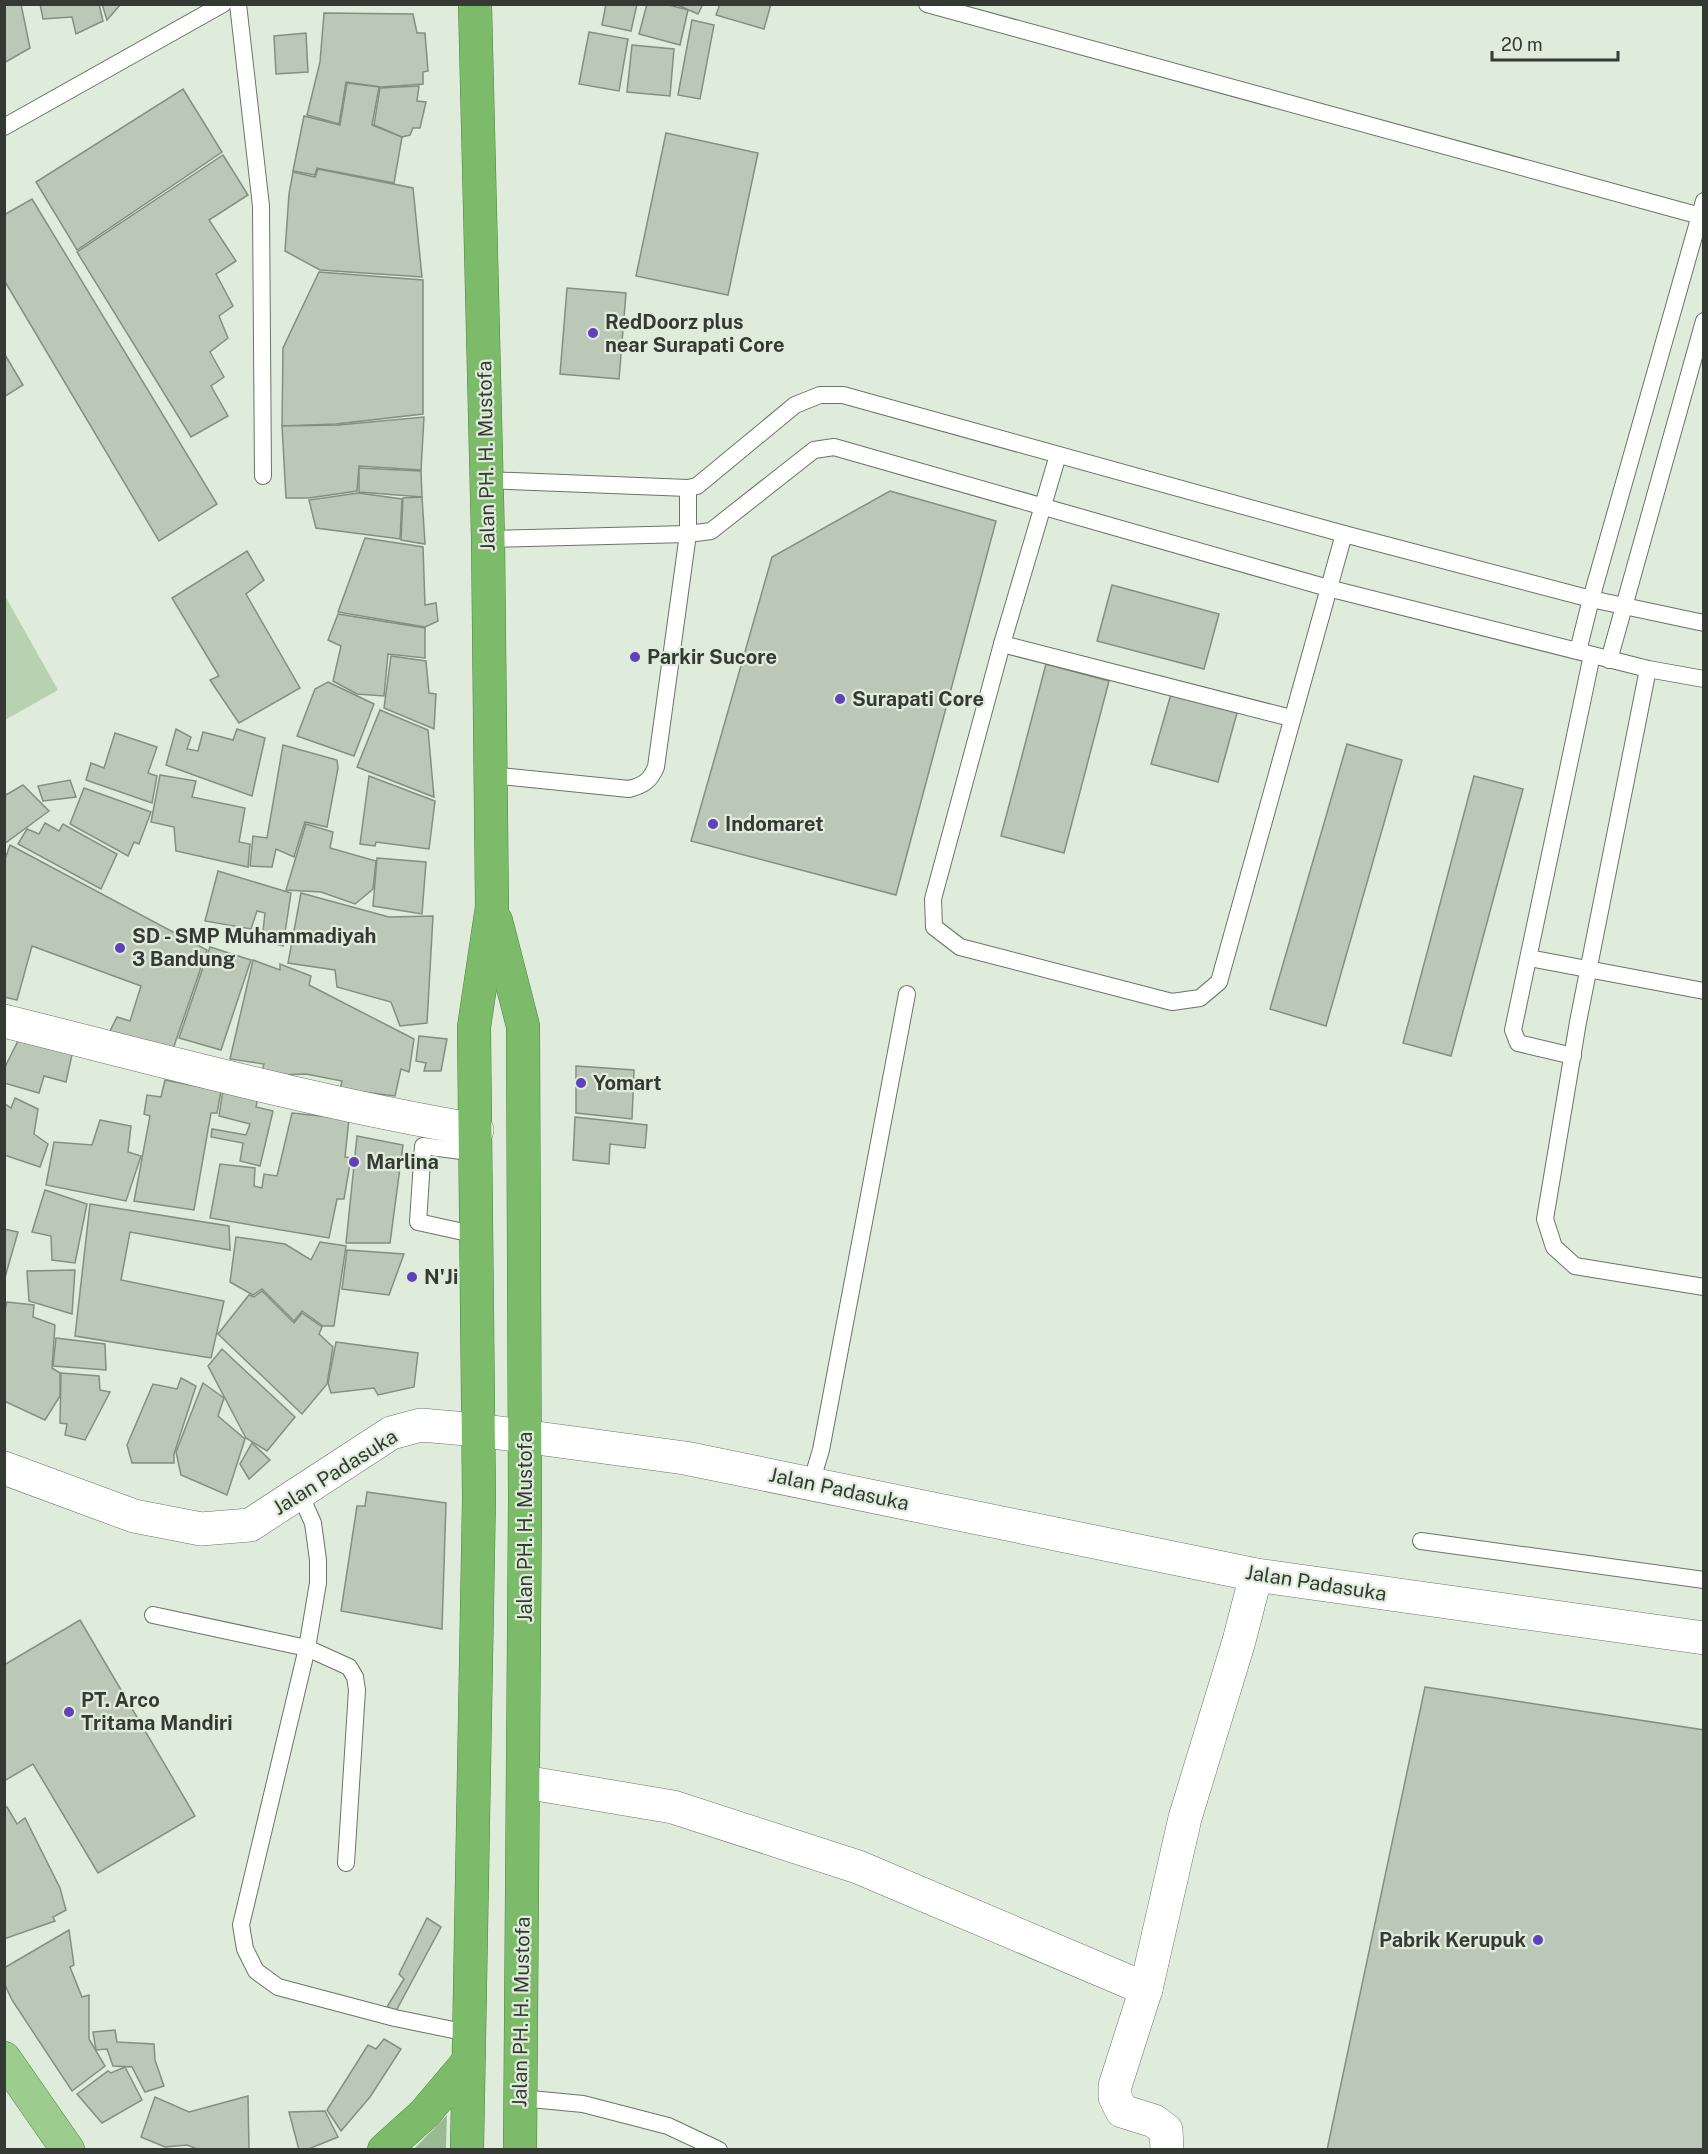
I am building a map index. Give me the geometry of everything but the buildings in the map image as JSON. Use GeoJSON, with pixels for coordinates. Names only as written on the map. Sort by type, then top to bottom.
{"type":"FeatureCollection","features":[{"type":"Feature","properties":{"kind":"highway","name":"Jalan PH. H. Mustofa"},"geometry":{"type":"LineString","coordinates":[[467,2150],[479,1498],[474,1028],[492,907],[488,539],[475,4]]}},
{"type":"Feature","properties":{"kind":"highway","name":"Jalan PH. H. Mustofa"},"geometry":{"type":"LineString","coordinates":[[492,907],[523,1026],[525,1436],[520,2150]]}},
{"type":"Feature","properties":{"kind":"highway"},"geometry":{"type":"LineString","coordinates":[[384,2150],[425,2113],[468,2047]]}},
{"type":"Feature","properties":{"kind":"main road"},"geometry":{"type":"LineString","coordinates":[[4,2058],[68,2150]]}},
{"type":"Feature","properties":{"kind":"street"},"geometry":{"type":"LineString","coordinates":[[4,1021],[282,1090],[408,1118],[477,1142]]}},
{"type":"Feature","properties":{"kind":"street","name":"Jalan Padasuka"},"geometry":{"type":"LineString","coordinates":[[4,1468],[134,1516],[201,1529],[250,1525],[391,1433],[421,1425],[478,1430],[685,1458],[1256,1575],[1704,1638]]}},
{"type":"Feature","properties":{"kind":"street"},"geometry":{"type":"LineString","coordinates":[[1167,2150],[1166,2130],[1154,2121],[1122,2111],[1114,2097],[1115,2086],[1146,1989],[1185,1818],[1239,1641],[1256,1575]]}},
{"type":"Feature","properties":{"kind":"street"},"geometry":{"type":"LineString","coordinates":[[524,1782],[673,1807],[858,1867],[1146,1989]]}},
{"type":"Feature","properties":{"kind":"lane"},"geometry":{"type":"LineString","coordinates":[[4,127],[223,4]]}},
{"type":"Feature","properties":{"kind":"lane"},"geometry":{"type":"LineString","coordinates":[[238,4],[261,206],[262,476]]}},
{"type":"Feature","properties":{"kind":"lane"},"geometry":{"type":"LineString","coordinates":[[927,4],[1702,212],[1591,599],[1585,653],[1529,958],[1513,1030],[1518,1043],[1573,1056]]}},
{"type":"Feature","properties":{"kind":"lane"},"geometry":{"type":"LineString","coordinates":[[1609,660],[1704,321]]}},
{"type":"Feature","properties":{"kind":"lane"},"geometry":{"type":"LineString","coordinates":[[486,480],[688,488],[697,486],[795,405],[820,395],[843,395],[1344,534],[1623,607],[1704,623]]}},
{"type":"Feature","properties":{"kind":"lane"},"geometry":{"type":"LineString","coordinates":[[488,539],[688,534],[711,531],[814,450],[834,447],[1328,588],[1609,660],[1704,680]]}},
{"type":"Feature","properties":{"kind":"lane"},"geometry":{"type":"LineString","coordinates":[[1058,455],[1002,644],[933,899],[934,927],[960,947],[1172,1002],[1200,998],[1219,982],[1344,534]]}},
{"type":"Feature","properties":{"kind":"lane"},"geometry":{"type":"LineString","coordinates":[[490,775],[629,789],[643,786],[652,778],[656,767],[688,534],[688,488]]}},
{"type":"Feature","properties":{"kind":"lane"},"geometry":{"type":"LineString","coordinates":[[1002,644],[1292,718]]}},
{"type":"Feature","properties":{"kind":"lane"},"geometry":{"type":"LineString","coordinates":[[1648,669],[1578,1022],[1545,1219],[1554,1247],[1575,1266],[1704,1287]]}},
{"type":"Feature","properties":{"kind":"lane"},"geometry":{"type":"LineString","coordinates":[[1529,958],[1704,991]]}},
{"type":"Feature","properties":{"kind":"lane"},"geometry":{"type":"LineString","coordinates":[[811,1483],[821,1449],[907,994]]}},
{"type":"Feature","properties":{"kind":"lane"},"geometry":{"type":"LineString","coordinates":[[477,1142],[423,1146],[418,1222],[477,1235]]}},
{"type":"Feature","properties":{"kind":"lane"},"geometry":{"type":"LineString","coordinates":[[300,1494],[314,1523],[318,1583],[307,1648],[241,1924],[244,1949],[256,1971],[278,1987],[395,2018],[468,2047]]}},
{"type":"Feature","properties":{"kind":"lane"},"geometry":{"type":"LineString","coordinates":[[1421,1541],[1704,1580]]}},
{"type":"Feature","properties":{"kind":"lane"},"geometry":{"type":"LineString","coordinates":[[153,1615],[307,1648],[349,1667],[355,1677],[357,1706],[346,1863]]}},
{"type":"Feature","properties":{"kind":"lane"},"geometry":{"type":"LineString","coordinates":[[520,2098],[583,2104],[668,2126],[719,2150]]}},
{"type":"Feature","properties":{"kind":"green space"},"geometry":{"type":"Polygon","coordinates":[[[5,596],[58,690],[4,720],[5,596]]]}},
{"type":"Feature","properties":{"kind":"green space"},"geometry":{"type":"Polygon","coordinates":[[[447,2115],[446,2149],[414,2149],[447,2115]]]}},
{"type":"Feature","properties":{"kind":"place","name":"RedDoorz plus near Surapati Core"},"geometry":{"type":"Point","coordinates":[593,333]}},
{"type":"Feature","properties":{"kind":"place","name":"Parkir Sucore"},"geometry":{"type":"Point","coordinates":[635,657]}},
{"type":"Feature","properties":{"kind":"place","name":"Surapati Core"},"geometry":{"type":"Point","coordinates":[840,699]}},
{"type":"Feature","properties":{"kind":"place","name":"Indomaret"},"geometry":{"type":"Point","coordinates":[713,824]}},
{"type":"Feature","properties":{"kind":"place","name":"SD - SMP Muhammadiyah 3 Bandung"},"geometry":{"type":"Point","coordinates":[120,948]}},
{"type":"Feature","properties":{"kind":"place","name":"Yomart"},"geometry":{"type":"Point","coordinates":[581,1083]}},
{"type":"Feature","properties":{"kind":"place","name":"Marlina"},"geometry":{"type":"Point","coordinates":[354,1162]}},
{"type":"Feature","properties":{"kind":"place","name":"N'Ji"},"geometry":{"type":"Point","coordinates":[412,1277]}},
{"type":"Feature","properties":{"kind":"place","name":"PT. Arco Tritama Mandiri"},"geometry":{"type":"Point","coordinates":[69,1712]}},
{"type":"Feature","properties":{"kind":"place","name":"Pabrik Kerupuk"},"geometry":{"type":"Point","coordinates":[1538,1940]}}]}
